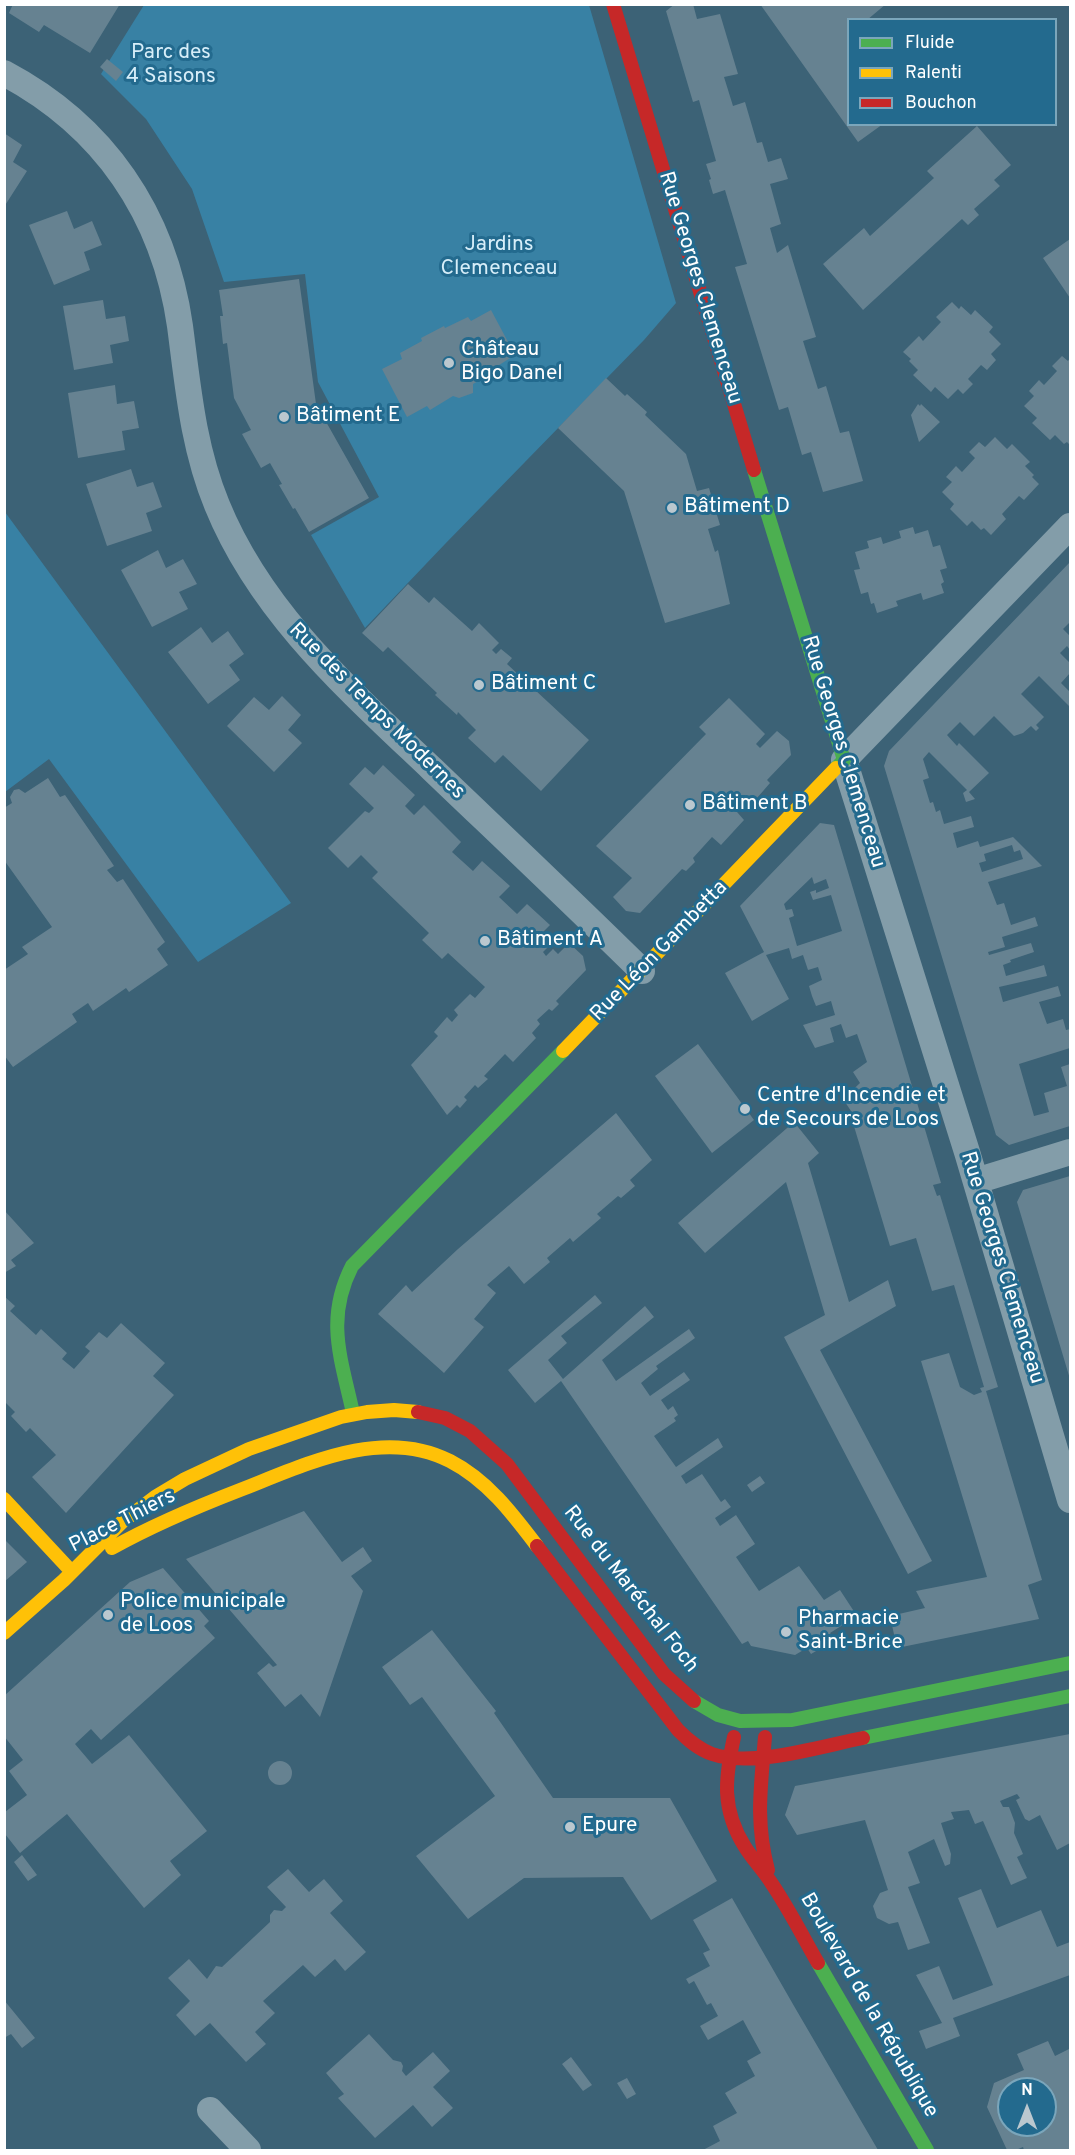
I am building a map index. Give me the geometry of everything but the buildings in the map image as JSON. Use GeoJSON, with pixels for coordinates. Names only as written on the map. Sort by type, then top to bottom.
{"type":"FeatureCollection","features":[{"type":"Feature","properties":{"kind":"main road","name":"Rue Georges Clemenceau"},"geometry":{"type":"LineString","coordinates":[[614,4],[844,760]]}},
{"type":"Feature","properties":{"kind":"main road","name":"Rue Léon Gambetta"},"geometry":{"type":"LineString","coordinates":[[353,1413],[335,1319],[339,1291],[352,1266],[642,971],[844,760]]}},
{"type":"Feature","properties":{"kind":"main road","name":"Place Thiers"},"geometry":{"type":"LineString","coordinates":[[72,1572],[125,1519],[185,1479],[212,1464],[316,1423],[353,1413],[398,1410],[420,1413],[454,1423],[469,1431]]}},
{"type":"Feature","properties":{"kind":"main road","name":"Rue du Maréchal Foch"},"geometry":{"type":"LineString","coordinates":[[469,1431],[481,1439],[507,1464],[664,1674],[676,1687],[697,1702],[722,1715],[739,1721],[764,1722],[819,1715],[1071,1663]]}},
{"type":"Feature","properties":{"kind":"main road","name":"Place Thiers"},"geometry":{"type":"LineString","coordinates":[[72,1572],[164,1521],[294,1468],[347,1451],[386,1446],[417,1450],[449,1461],[477,1478],[515,1517],[686,1739],[704,1751],[729,1759]]}},
{"type":"Feature","properties":{"kind":"main road"},"geometry":{"type":"LineString","coordinates":[[4,1499],[72,1572],[4,1633]]}},
{"type":"Feature","properties":{"kind":"main road"},"geometry":{"type":"LineString","coordinates":[[729,1759],[765,1757],[1071,1696]]}},
{"type":"Feature","properties":{"kind":"main road","name":"Boulevard de la République"},"geometry":{"type":"LineString","coordinates":[[739,1721],[729,1759],[725,1791],[730,1821],[747,1851],[772,1883],[927,2151]]}},
{"type":"Feature","properties":{"kind":"main road","name":"Boulevard de la République"},"geometry":{"type":"LineString","coordinates":[[764,1722],[765,1757],[759,1801],[759,1832],[772,1883]]}},
{"type":"Feature","properties":{"kind":"street","name":"Rue des Temps Modernes"},"geometry":{"type":"LineString","coordinates":[[4,73],[49,101],[92,138],[117,167],[142,206],[153,229],[170,279],[180,326],[189,403],[206,475],[230,533],[247,564],[285,620],[333,675],[642,971]]}},
{"type":"Feature","properties":{"kind":"street","name":"Rue Léon Gambetta"},"geometry":{"type":"LineString","coordinates":[[844,760],[1071,526]]}},
{"type":"Feature","properties":{"kind":"street","name":"Rue Georges Clemenceau"},"geometry":{"type":"LineString","coordinates":[[844,760],[976,1181],[1071,1500]]}},
{"type":"Feature","properties":{"kind":"street"},"geometry":{"type":"LineString","coordinates":[[976,1181],[1071,1152]]}},
{"type":"Feature","properties":{"kind":"street"},"geometry":{"type":"LineString","coordinates":[[210,2110],[248,2151]]}},
{"type":"Feature","properties":{"kind":"green space","name":"Jardins Clemenceau"},"geometry":{"type":"Polygon","coordinates":[[[144,5],[589,5],[676,303],[644,340],[365,628],[311,535],[379,497],[318,382],[305,274],[224,282],[192,189],[146,119],[101,74],[144,5]]]}},
{"type":"Feature","properties":{"kind":"green space"},"geometry":{"type":"Polygon","coordinates":[[[5,512],[291,903],[198,962],[49,759],[5,792],[5,512]]]}},
{"type":"Feature","properties":{"kind":"traffic: fast"},"geometry":{"type":"LineString","coordinates":[[754,470],[844,760],[836,768]]}},
{"type":"Feature","properties":{"kind":"traffic: fast"},"geometry":{"type":"LineString","coordinates":[[353,1413],[340,1356],[337,1321],[344,1285],[352,1266],[563,1051]]}},
{"type":"Feature","properties":{"kind":"traffic: fast"},"geometry":{"type":"LineString","coordinates":[[694,1701],[718,1715],[740,1721],[792,1720],[1070,1663]]}},
{"type":"Feature","properties":{"kind":"traffic: fast"},"geometry":{"type":"LineString","coordinates":[[863,1738],[1070,1696]]}},
{"type":"Feature","properties":{"kind":"traffic: fast"},"geometry":{"type":"LineString","coordinates":[[818,1963],[927,2150]]}},
{"type":"Feature","properties":{"kind":"traffic: slow"},"geometry":{"type":"LineString","coordinates":[[563,1051],[836,768]]}},
{"type":"Feature","properties":{"kind":"traffic: slow"},"geometry":{"type":"LineString","coordinates":[[4,1633],[64,1580],[122,1522],[155,1497],[185,1479],[249,1449],[341,1417],[394,1410],[418,1412]]}},
{"type":"Feature","properties":{"kind":"traffic: slow"},"geometry":{"type":"LineString","coordinates":[[112,1548],[191,1510],[290,1470],[344,1453],[371,1448],[398,1447],[424,1451],[450,1461],[476,1478],[498,1498],[537,1546]]}},
{"type":"Feature","properties":{"kind":"traffic: slow"},"geometry":{"type":"LineString","coordinates":[[4,1499],[72,1572]]}},
{"type":"Feature","properties":{"kind":"traffic: jam"},"geometry":{"type":"LineString","coordinates":[[613,4],[754,470]]}},
{"type":"Feature","properties":{"kind":"traffic: jam"},"geometry":{"type":"LineString","coordinates":[[418,1412],[445,1418],[470,1431],[507,1464],[664,1674],[694,1701]]}},
{"type":"Feature","properties":{"kind":"traffic: jam"},"geometry":{"type":"LineString","coordinates":[[537,1546],[678,1730],[702,1750],[728,1758],[747,1759],[787,1754],[863,1738]]}},
{"type":"Feature","properties":{"kind":"traffic: jam"},"geometry":{"type":"LineString","coordinates":[[734,1737],[727,1780],[732,1820],[745,1847],[769,1879],[818,1963]]}},
{"type":"Feature","properties":{"kind":"traffic: jam"},"geometry":{"type":"LineString","coordinates":[[765,1737],[760,1819],[768,1870]]}},
{"type":"Feature","properties":{"kind":"place","name":"Château Bigo Danel"},"geometry":{"type":"Point","coordinates":[449,363]}},
{"type":"Feature","properties":{"kind":"place","name":"Bâtiment E"},"geometry":{"type":"Point","coordinates":[284,417]}},
{"type":"Feature","properties":{"kind":"place","name":"Bâtiment D"},"geometry":{"type":"Point","coordinates":[672,508]}},
{"type":"Feature","properties":{"kind":"place","name":"Bâtiment C"},"geometry":{"type":"Point","coordinates":[479,685]}},
{"type":"Feature","properties":{"kind":"place","name":"Bâtiment B"},"geometry":{"type":"Point","coordinates":[690,805]}},
{"type":"Feature","properties":{"kind":"place","name":"Bâtiment A"},"geometry":{"type":"Point","coordinates":[485,941]}},
{"type":"Feature","properties":{"kind":"place","name":"Centre d'Incendie et de Secours de Loos"},"geometry":{"type":"Point","coordinates":[745,1109]}},
{"type":"Feature","properties":{"kind":"place","name":"Police municipale de Loos"},"geometry":{"type":"Point","coordinates":[108,1615]}},
{"type":"Feature","properties":{"kind":"place","name":"Pharmacie Saint-Brice"},"geometry":{"type":"Point","coordinates":[786,1632]}},
{"type":"Feature","properties":{"kind":"place","name":"Epure"},"geometry":{"type":"Point","coordinates":[570,1827]}},
{"type":"Feature","properties":{"kind":"park label","name":"Parc des 4 Saisons"},"geometry":{"type":"Point","coordinates":[171,66]}}]}
